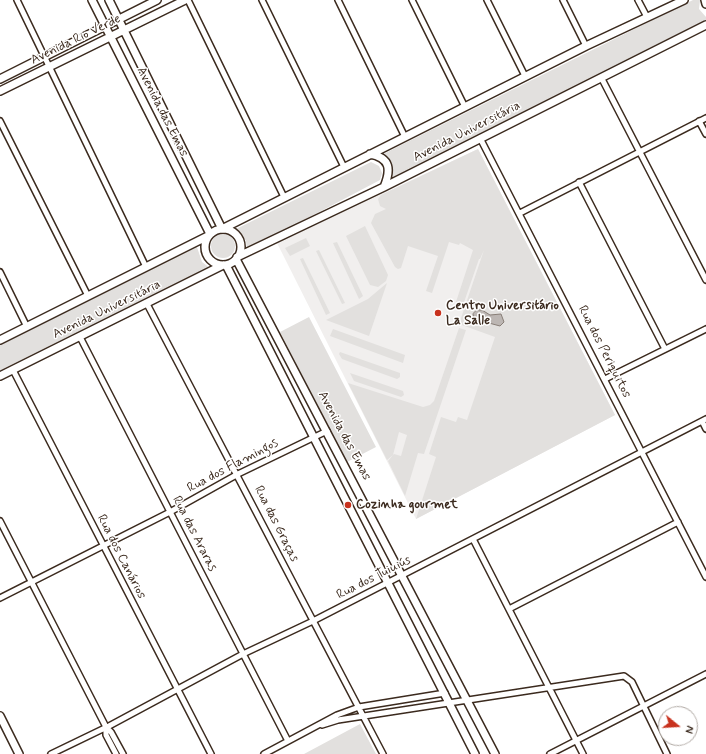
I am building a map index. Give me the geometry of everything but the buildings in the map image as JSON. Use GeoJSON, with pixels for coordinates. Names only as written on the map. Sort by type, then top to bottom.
{"type":"FeatureCollection","features":[{"type":"Feature","properties":{"kind":"street"},"geometry":{"type":"LineString","coordinates":[[17,0],[146,267]]}},
{"type":"Feature","properties":{"kind":"street","name":"Avenida das Emas"},"geometry":{"type":"LineString","coordinates":[[92,0],[209,235]]}},
{"type":"Feature","properties":{"kind":"street","name":"Avenida das Emas"},"geometry":{"type":"LineString","coordinates":[[109,0],[223,228]]}},
{"type":"Feature","properties":{"kind":"street","name":"Avenida Rio Verde"},"geometry":{"type":"LineString","coordinates":[[0,79],[157,0]]}},
{"type":"Feature","properties":{"kind":"street"},"geometry":{"type":"LineString","coordinates":[[186,0],[284,197]]}},
{"type":"Feature","properties":{"kind":"street","name":"Avenida Rio Verde"},"geometry":{"type":"LineString","coordinates":[[0,91],[186,0]]}},
{"type":"Feature","properties":{"kind":"street"},"geometry":{"type":"LineString","coordinates":[[262,0],[344,167]]}},
{"type":"Feature","properties":{"kind":"street"},"geometry":{"type":"LineString","coordinates":[[338,0],[405,137]]}},
{"type":"Feature","properties":{"kind":"street"},"geometry":{"type":"LineString","coordinates":[[412,0],[465,106]]}},
{"type":"Feature","properties":{"kind":"street"},"geometry":{"type":"LineString","coordinates":[[487,0],[525,76]]}},
{"type":"Feature","properties":{"kind":"street"},"geometry":{"type":"LineString","coordinates":[[563,0],[586,46]]}},
{"type":"Feature","properties":{"kind":"street"},"geometry":{"type":"LineString","coordinates":[[638,0],[646,17]]}},
{"type":"Feature","properties":{"kind":"street","name":"Avenida Universitária"},"geometry":{"type":"LineString","coordinates":[[223,228],[525,76],[684,0]]}},
{"type":"Feature","properties":{"kind":"street"},"geometry":{"type":"LineString","coordinates":[[705,0],[706,4]]}},
{"type":"Feature","properties":{"kind":"street","name":"Avenida Universitária"},"geometry":{"type":"LineString","coordinates":[[237,258],[384,187],[706,25]]}},
{"type":"Feature","properties":{"kind":"street"},"geometry":{"type":"LineString","coordinates":[[602,78],[641,151],[706,280]]}},
{"type":"Feature","properties":{"kind":"street"},"geometry":{"type":"LineString","coordinates":[[520,213],[578,182],[706,118]]}},
{"type":"Feature","properties":{"kind":"street"},"geometry":{"type":"LineString","coordinates":[[0,121],[88,296]]}},
{"type":"Feature","properties":{"kind":"street"},"geometry":{"type":"LineString","coordinates":[[699,121],[706,134]]}},
{"type":"Feature","properties":{"kind":"street","name":"Rua dos Periquitos"},"geometry":{"type":"LineString","coordinates":[[480,138],[520,213],[706,577]]}},
{"type":"Feature","properties":{"kind":"street"},"geometry":{"type":"LineString","coordinates":[[370,154],[377,155],[387,164],[389,174],[384,187]]}},
{"type":"Feature","properties":{"kind":"street"},"geometry":{"type":"LineString","coordinates":[[578,182],[665,349]]}},
{"type":"Feature","properties":{"kind":"street"},"geometry":{"type":"LineString","coordinates":[[223,228],[236,234],[239,239],[241,250],[237,258],[224,265],[214,263],[206,254],[205,242],[209,235],[223,228]]}},
{"type":"Feature","properties":{"kind":"street","name":"Avenida Universitária"},"geometry":{"type":"LineString","coordinates":[[0,340],[209,235]]}},
{"type":"Feature","properties":{"kind":"street","name":"Avenida das Emas"},"geometry":{"type":"LineString","coordinates":[[237,258],[495,754]]}},
{"type":"Feature","properties":{"kind":"street"},"geometry":{"type":"LineString","coordinates":[[224,265],[387,583],[450,702],[475,754]]}},
{"type":"Feature","properties":{"kind":"street","name":"Avenida Universitária"},"geometry":{"type":"LineString","coordinates":[[0,376],[224,265]]}},
{"type":"Feature","properties":{"kind":"street"},"geometry":{"type":"LineString","coordinates":[[0,272],[27,327]]}},
{"type":"Feature","properties":{"kind":"street","name":"Rua das Graças"},"geometry":{"type":"LineString","coordinates":[[147,304],[238,474],[383,754]]}},
{"type":"Feature","properties":{"kind":"street"},"geometry":{"type":"LineString","coordinates":[[605,379],[706,329]]}},
{"type":"Feature","properties":{"kind":"street","name":"Rua das Araras"},"geometry":{"type":"LineString","coordinates":[[80,337],[288,742]]}},
{"type":"Feature","properties":{"kind":"street","name":"Rua dos Canários"},"geometry":{"type":"LineString","coordinates":[[13,370],[103,547],[212,754]]}},
{"type":"Feature","properties":{"kind":"street"},"geometry":{"type":"LineString","coordinates":[[704,420],[706,429]]}},
{"type":"Feature","properties":{"kind":"street","name":"Rua dos Tuiuiús"},"geometry":{"type":"LineString","coordinates":[[51,754],[106,727],[243,654],[314,621],[704,420]]}},
{"type":"Feature","properties":{"kind":"street","name":"Rua dos Flamingos"},"geometry":{"type":"LineString","coordinates":[[0,598],[103,547],[238,474],[327,431]]}},
{"type":"Feature","properties":{"kind":"street"},"geometry":{"type":"LineString","coordinates":[[0,522],[106,727],[111,732],[123,754]]}},
{"type":"Feature","properties":{"kind":"street"},"geometry":{"type":"LineString","coordinates":[[509,608],[678,522]]}},
{"type":"Feature","properties":{"kind":"street"},"geometry":{"type":"LineString","coordinates":[[473,539],[583,754]]}},
{"type":"Feature","properties":{"kind":"street"},"geometry":{"type":"LineString","coordinates":[[550,754],[706,674]]}},
{"type":"Feature","properties":{"kind":"street"},"geometry":{"type":"LineString","coordinates":[[322,724],[450,702],[620,676],[627,678],[632,682],[667,754]]}},
{"type":"Feature","properties":{"kind":"street"},"geometry":{"type":"LineString","coordinates":[[264,754],[338,715],[359,707],[445,694]]}},
{"type":"Feature","properties":{"kind":"street"},"geometry":{"type":"LineString","coordinates":[[0,716],[19,754]]}},
{"type":"Feature","properties":{"kind":"street"},"geometry":{"type":"LineString","coordinates":[[106,727],[106,735],[116,754]]}},
{"type":"Feature","properties":{"kind":"shaded area"},"geometry":{"type":"Polygon","coordinates":[[[693,0],[700,0],[699,9],[706,17],[706,20],[391,179],[390,166],[381,155],[693,0]]]}},
{"type":"Feature","properties":{"kind":"shaded area","name":"Centro Universitário La Salle"},"geometry":{"type":"Polygon","coordinates":[[[478,149],[615,415],[416,519],[277,243],[478,149]]]}},
{"type":"Feature","properties":{"kind":"shaded area"},"geometry":{"type":"Polygon","coordinates":[[[478,149],[615,415],[416,519],[436,457],[429,454],[441,417],[456,422],[458,417],[467,420],[495,337],[459,324],[484,250],[479,259],[462,308],[455,305],[473,250],[460,243],[459,245],[449,242],[432,293],[426,291],[438,256],[408,246],[401,268],[398,269],[395,267],[371,223],[375,214],[386,209],[380,206],[378,199],[381,195],[478,149]]]}},
{"type":"Feature","properties":{"kind":"shaded area"},"geometry":{"type":"Polygon","coordinates":[[[371,162],[379,166],[382,173],[380,180],[247,250],[246,241],[236,229],[371,162]]]}},
{"type":"Feature","properties":{"kind":"shaded area"},"geometry":{"type":"Polygon","coordinates":[[[365,226],[388,275],[386,281],[378,287],[370,285],[346,236],[365,226]]]}},
{"type":"Feature","properties":{"kind":"shaded area"},"geometry":{"type":"Polygon","coordinates":[[[223,234],[232,237],[235,246],[232,255],[223,258],[214,255],[211,246],[214,237],[223,234]]]}},
{"type":"Feature","properties":{"kind":"shaded area"},"geometry":{"type":"Polygon","coordinates":[[[306,238],[310,246],[290,256],[285,248],[306,238]]]}},
{"type":"Feature","properties":{"kind":"shaded area"},"geometry":{"type":"Polygon","coordinates":[[[337,242],[363,296],[359,299],[333,243],[337,242]]]}},
{"type":"Feature","properties":{"kind":"shaded area"},"geometry":{"type":"Polygon","coordinates":[[[197,247],[202,262],[210,268],[0,372],[0,345],[197,247]]]}},
{"type":"Feature","properties":{"kind":"shaded area"},"geometry":{"type":"Polygon","coordinates":[[[319,250],[345,303],[342,304],[316,251],[319,250]]]}},
{"type":"Feature","properties":{"kind":"shaded area"},"geometry":{"type":"Polygon","coordinates":[[[303,258],[330,313],[326,315],[300,259],[303,258]]]}},
{"type":"Feature","properties":{"kind":"shaded area"},"geometry":{"type":"Polygon","coordinates":[[[387,283],[369,336],[326,320],[368,299],[387,283]]]}},
{"type":"Feature","properties":{"kind":"shaded area"},"geometry":{"type":"Polygon","coordinates":[[[477,310],[482,310],[490,315],[501,314],[504,322],[500,326],[474,319],[473,314],[477,310]]]}},
{"type":"Feature","properties":{"kind":"shaded area"},"geometry":{"type":"Polygon","coordinates":[[[309,317],[376,447],[347,462],[280,332],[309,317]]]}},
{"type":"Feature","properties":{"kind":"shaded area"},"geometry":{"type":"Polygon","coordinates":[[[459,328],[466,330],[424,454],[418,453],[405,496],[388,461],[393,455],[387,460],[348,383],[423,407],[430,405],[434,401],[459,328]],[[399,432],[393,455],[401,456],[407,435],[399,432]]]}},
{"type":"Feature","properties":{"kind":"shaded area"},"geometry":{"type":"Polygon","coordinates":[[[333,329],[405,355],[403,363],[330,336],[333,329]]]}},
{"type":"Feature","properties":{"kind":"shaded area"},"geometry":{"type":"Polygon","coordinates":[[[340,352],[400,373],[400,377],[397,379],[342,359],[339,354],[340,352]]]}},
{"type":"Feature","properties":{"kind":"shaded area"},"geometry":{"type":"Polygon","coordinates":[[[350,373],[403,391],[404,395],[401,397],[354,381],[350,373]]]}},
{"type":"Feature","properties":{"kind":"shaded area"},"geometry":{"type":"Polygon","coordinates":[[[360,724],[376,754],[304,754],[360,724]]]}},
{"type":"Feature","properties":{"kind":"place","name":"Centro Universitário La Salle"},"geometry":{"type":"Point","coordinates":[438,313]}},
{"type":"Feature","properties":{"kind":"place","name":"Cozinha gourmet"},"geometry":{"type":"Point","coordinates":[348,505]}}]}
